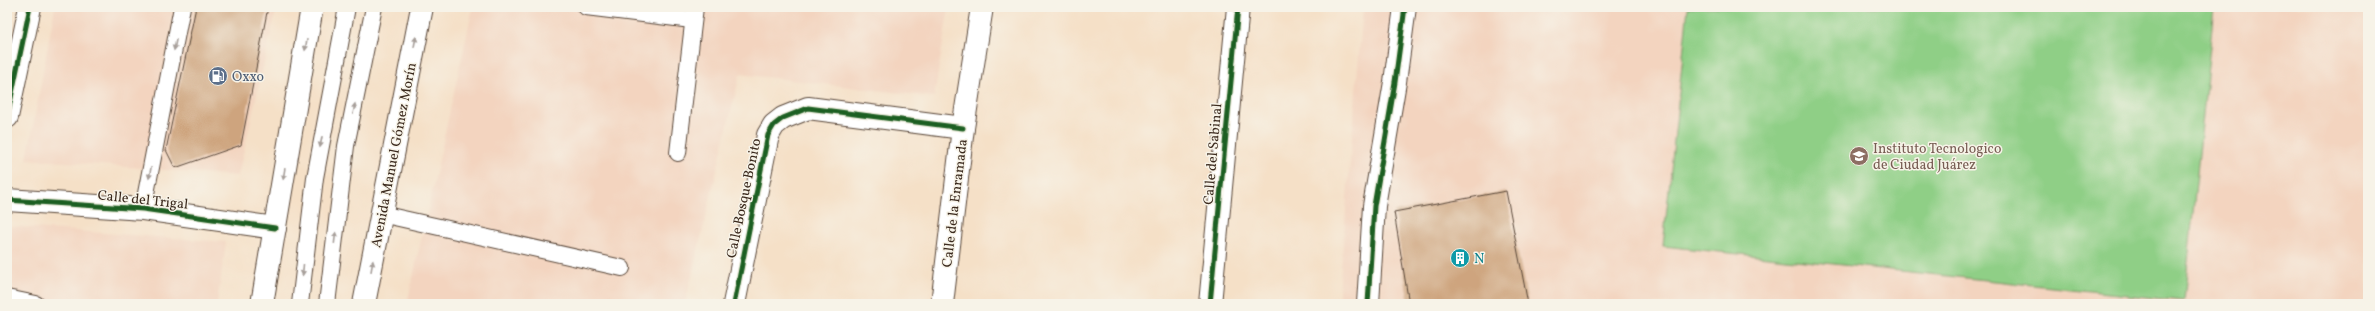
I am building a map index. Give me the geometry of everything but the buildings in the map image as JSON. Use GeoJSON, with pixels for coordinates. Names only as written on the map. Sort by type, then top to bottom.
{"type":"FeatureCollection","features":[{"type":"Feature","properties":{"kind":"street"},"geometry":{"type":"LineString","coordinates":[[7,117],[30,7]]}},
{"type":"Feature","properties":{"kind":"street"},"geometry":{"type":"LineString","coordinates":[[262,304],[312,7]]}},
{"type":"Feature","properties":{"kind":"street","name":"Avenida Manuel Gómez Morín"},"geometry":{"type":"LineString","coordinates":[[364,304],[422,7]]}},
{"type":"Feature","properties":{"kind":"street","name":"Calle de la Enramada"},"geometry":{"type":"LineString","coordinates":[[942,304],[963,128],[982,7]]}},
{"type":"Feature","properties":{"kind":"street","name":"Calle del Sabinal"},"geometry":{"type":"LineString","coordinates":[[1210,304],[1238,7]]}},
{"type":"Feature","properties":{"kind":"street"},"geometry":{"type":"LineString","coordinates":[[1368,304],[1374,206],[1396,82],[1405,7]]}},
{"type":"Feature","properties":{"kind":"street","name":"Calle Bosque Bonito"},"geometry":{"type":"LineString","coordinates":[[734,304],[768,135],[774,125],[783,118],[808,108],[963,128]]}},
{"type":"Feature","properties":{"kind":"street","name":"Calle del Trigal"},"geometry":{"type":"LineString","coordinates":[[7,200],[143,209],[275,228]]}},
{"type":"Feature","properties":{"kind":"lane"},"geometry":{"type":"LineString","coordinates":[[143,209],[182,7]]}},
{"type":"Feature","properties":{"kind":"lane"},"geometry":{"type":"LineString","coordinates":[[300,304],[315,178],[347,7]]}},
{"type":"Feature","properties":{"kind":"lane"},"geometry":{"type":"LineString","coordinates":[[327,304],[346,146],[374,7]]}},
{"type":"Feature","properties":{"kind":"lane"},"geometry":{"type":"LineString","coordinates":[[586,7],[694,14],[678,153]]}},
{"type":"Feature","properties":{"kind":"lane"},"geometry":{"type":"LineString","coordinates":[[381,214],[622,268]]}},
{"type":"Feature","properties":{"kind":"lane"},"geometry":{"type":"LineString","coordinates":[[7,298],[36,304]]}},
{"type":"Feature","properties":{"kind":"shaded area"},"geometry":{"type":"Polygon","coordinates":[[[55,7],[277,7],[238,176],[27,159],[55,7]]]}},
{"type":"Feature","properties":{"kind":"shaded area"},"geometry":{"type":"Polygon","coordinates":[[[473,7],[949,7],[934,97],[740,74],[685,304],[407,304],[473,7]]]}},
{"type":"Feature","properties":{"kind":"shaded area","name":"Instituto Tecnologico de Ciudad Juárez"},"geometry":{"type":"Polygon","coordinates":[[[1363,7],[2368,7],[2368,304],[1338,304],[1363,7]]]}},
{"type":"Feature","properties":{"kind":"shaded area"},"geometry":{"type":"Polygon","coordinates":[[[7,226],[226,242],[217,304],[7,304],[7,226]]]}},
{"type":"Feature","properties":{"kind":"green space"},"geometry":{"type":"Polygon","coordinates":[[[1688,7],[2214,7],[2184,301],[1663,246],[1688,7]]]}},
{"type":"Feature","properties":{"kind":"cycle path"},"geometry":{"type":"LineString","coordinates":[[7,117],[30,7]]}},
{"type":"Feature","properties":{"kind":"cycle path"},"geometry":{"type":"LineString","coordinates":[[1210,304],[1238,7]]}},
{"type":"Feature","properties":{"kind":"cycle path"},"geometry":{"type":"LineString","coordinates":[[1368,304],[1374,206],[1395,82],[1405,7]]}},
{"type":"Feature","properties":{"kind":"cycle path"},"geometry":{"type":"LineString","coordinates":[[734,304],[768,135],[774,125],[783,118],[808,108],[963,128]]}},
{"type":"Feature","properties":{"kind":"cycle path"},"geometry":{"type":"LineString","coordinates":[[7,200],[143,209],[275,228]]}},
{"type":"Feature","properties":{"kind":"place","name":"Oxxo"},"geometry":{"type":"Point","coordinates":[218,76]}},
{"type":"Feature","properties":{"kind":"place","name":"Instituto Tecnologico de Ciudad Juárez"},"geometry":{"type":"Point","coordinates":[1859,156]}},
{"type":"Feature","properties":{"kind":"place","name":"N"},"geometry":{"type":"Point","coordinates":[1460,258]}}]}
